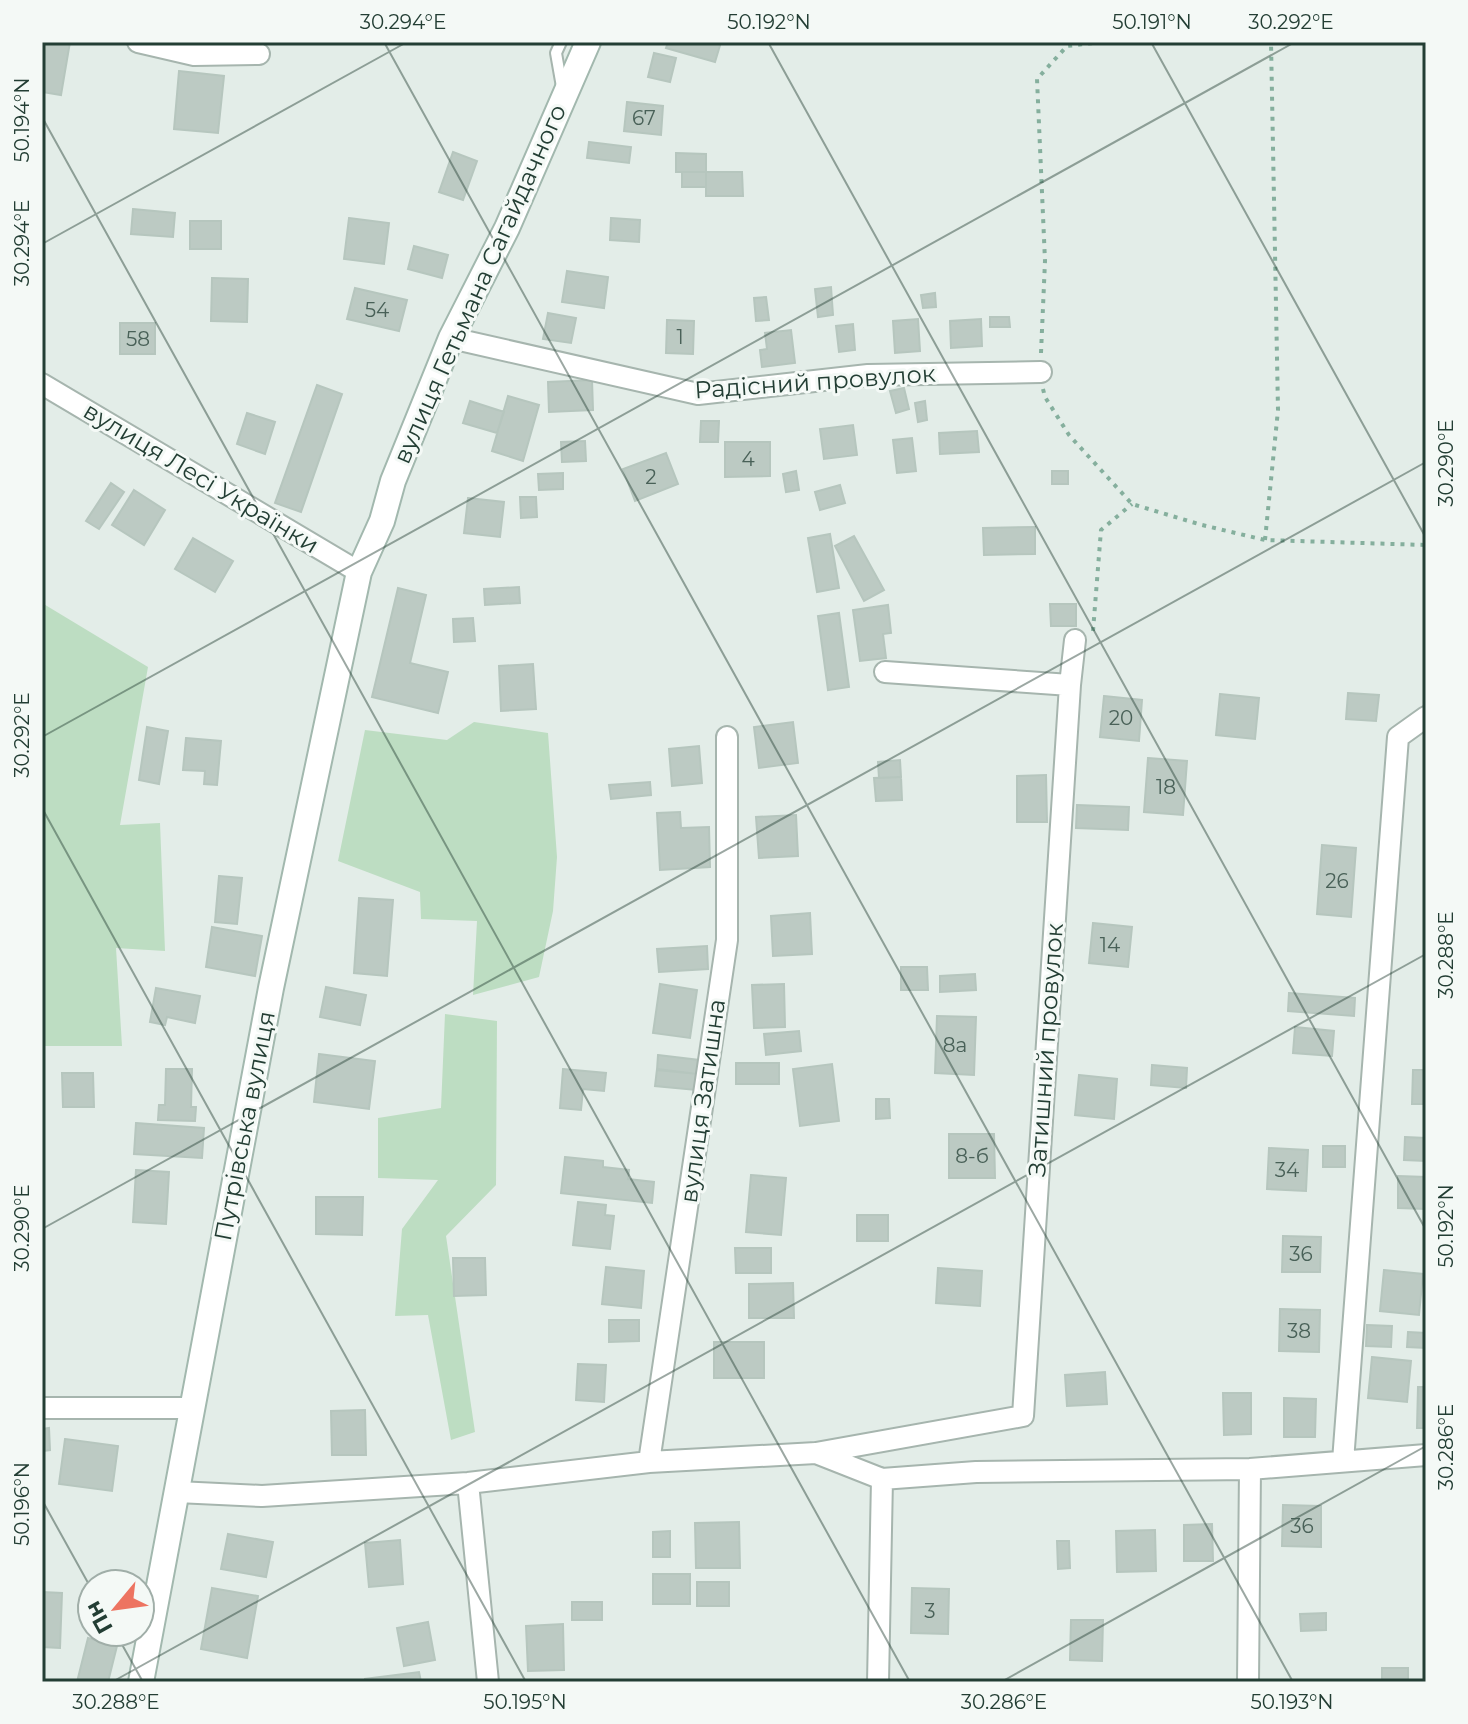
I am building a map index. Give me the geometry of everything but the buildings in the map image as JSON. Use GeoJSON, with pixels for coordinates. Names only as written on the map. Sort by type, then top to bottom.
{"type":"FeatureCollection","features":[{"type":"Feature","properties":{"kind":"main road","name":"вулиця Гетьмана Сагайдачного"},"geometry":{"type":"LineString","coordinates":[[359,572],[382,521],[393,481],[451,338],[507,228],[588,42]]}},
{"type":"Feature","properties":{"kind":"main road","name":"Путрівська вулиця"},"geometry":{"type":"LineString","coordinates":[[141,1682],[271,988],[359,572]]}},
{"type":"Feature","properties":{"kind":"street"},"geometry":{"type":"LineString","coordinates":[[138,42],[194,55],[259,54]]}},
{"type":"Feature","properties":{"kind":"street","name":"Радісний провулок"},"geometry":{"type":"LineString","coordinates":[[451,338],[698,394],[868,375],[1041,372]]}},
{"type":"Feature","properties":{"kind":"street","name":"вулиця Лесі Українки"},"geometry":{"type":"LineString","coordinates":[[42,384],[359,572]]}},
{"type":"Feature","properties":{"kind":"street"},"geometry":{"type":"LineString","coordinates":[[885,672],[1070,685],[1075,640]]}},
{"type":"Feature","properties":{"kind":"street","name":"Затишний провулок"},"geometry":{"type":"LineString","coordinates":[[816,1453],[1023,1416],[1070,685]]}},
{"type":"Feature","properties":{"kind":"street"},"geometry":{"type":"LineString","coordinates":[[1343,1461],[1398,737],[1426,717]]}},
{"type":"Feature","properties":{"kind":"street","name":"вулиця Затишна"},"geometry":{"type":"LineString","coordinates":[[649,1462],[727,940],[727,737]]}},
{"type":"Feature","properties":{"kind":"street"},"geometry":{"type":"LineString","coordinates":[[42,1408],[191,1408]]}},
{"type":"Feature","properties":{"kind":"street"},"geometry":{"type":"LineString","coordinates":[[177,1492],[262,1496],[468,1483],[649,1462],[816,1453],[882,1479],[976,1472],[1250,1469],[1426,1455]]}},
{"type":"Feature","properties":{"kind":"street"},"geometry":{"type":"LineString","coordinates":[[1248,1682],[1250,1469]]}},
{"type":"Feature","properties":{"kind":"street"},"geometry":{"type":"LineString","coordinates":[[878,1682],[882,1479]]}},
{"type":"Feature","properties":{"kind":"street"},"geometry":{"type":"LineString","coordinates":[[468,1483],[488,1682]]}},
{"type":"Feature","properties":{"kind":"lane"},"geometry":{"type":"LineString","coordinates":[[561,42],[556,53],[564,96]]}},
{"type":"Feature","properties":{"kind":"path"},"geometry":{"type":"LineString","coordinates":[[1102,42],[1067,46],[1037,79],[1045,261],[1041,372],[1045,397],[1069,435],[1132,504],[1265,540],[1426,545]]}},
{"type":"Feature","properties":{"kind":"path"},"geometry":{"type":"LineString","coordinates":[[1265,540],[1278,410],[1271,42]]}},
{"type":"Feature","properties":{"kind":"path"},"geometry":{"type":"LineString","coordinates":[[1075,640],[1093,639],[1101,530],[1132,504]]}},
{"type":"Feature","properties":{"kind":"green space"},"geometry":{"type":"Polygon","coordinates":[[[42,603],[148,667],[120,825],[160,823],[165,951],[116,948],[122,1046],[42,1046],[42,603]]]}},
{"type":"Feature","properties":{"kind":"green space"},"geometry":{"type":"Polygon","coordinates":[[[474,722],[548,733],[557,857],[553,911],[539,977],[473,995],[477,921],[421,919],[420,892],[338,861],[365,730],[447,740],[474,722]]]}},
{"type":"Feature","properties":{"kind":"green space"},"geometry":{"type":"Polygon","coordinates":[[[445,1014],[497,1021],[496,1185],[446,1236],[475,1432],[451,1440],[428,1315],[395,1316],[402,1229],[438,1180],[378,1178],[378,1118],[441,1108],[445,1014]]]}}]}
